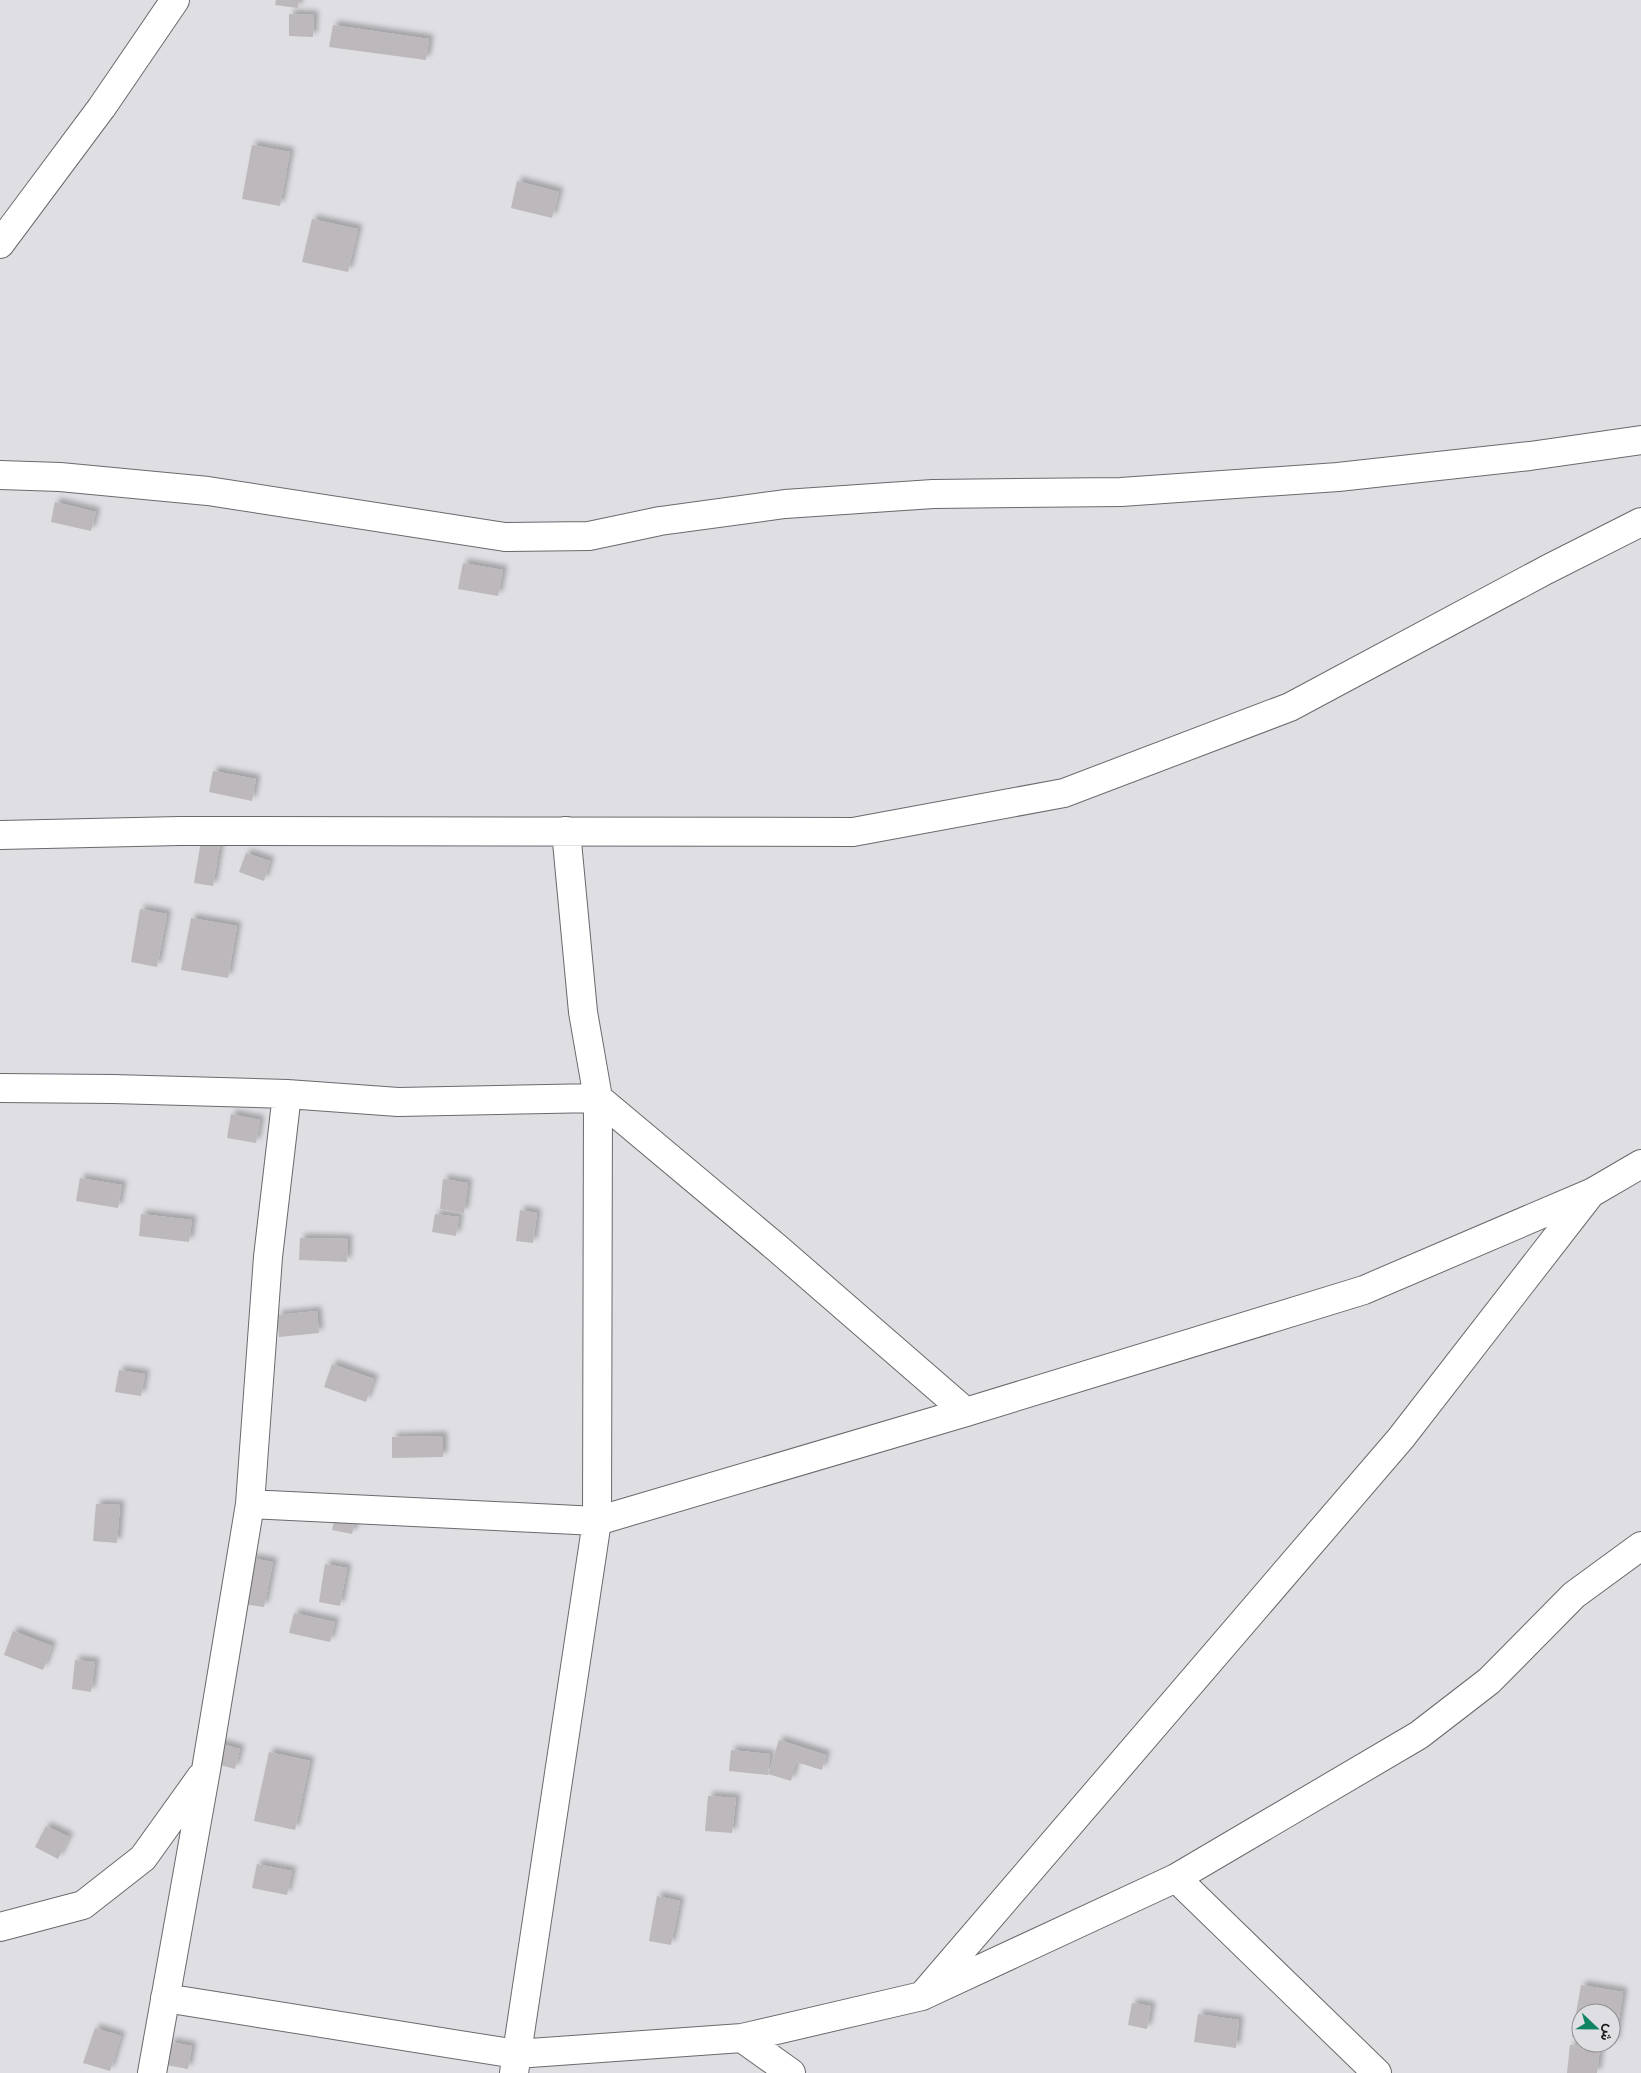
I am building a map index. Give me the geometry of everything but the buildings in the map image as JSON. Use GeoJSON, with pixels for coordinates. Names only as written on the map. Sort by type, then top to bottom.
{"type":"FeatureCollection","features":[{"type":"Feature","properties":{"kind":"street"},"geometry":{"type":"LineString","coordinates":[[0,244],[102,107],[175,0]]}},
{"type":"Feature","properties":{"kind":"street"},"geometry":{"type":"LineString","coordinates":[[0,474],[60,477],[208,491],[505,536],[589,536],[660,521],[785,504],[933,494],[1121,492],[1338,477],[1530,456],[1641,440]]}},
{"type":"Feature","properties":{"kind":"street"},"geometry":{"type":"LineString","coordinates":[[0,835],[180,831],[853,832],[1064,793],[1290,707],[1546,570],[1641,522]]}},
{"type":"Feature","properties":{"kind":"street"},"geometry":{"type":"LineString","coordinates":[[515,2064],[597,1521],[598,1098],[582,1012],[566,831]]}},
{"type":"Feature","properties":{"kind":"street"},"geometry":{"type":"LineString","coordinates":[[0,1088],[287,1094],[398,1102],[598,1098],[777,1248],[966,1412]]}},
{"type":"Feature","properties":{"kind":"street"},"geometry":{"type":"LineString","coordinates":[[152,2073],[206,1770],[250,1504],[268,1257],[287,1094]]}},
{"type":"Feature","properties":{"kind":"street"},"geometry":{"type":"LineString","coordinates":[[250,1504],[597,1521],[966,1412],[1364,1290],[1592,1192],[1641,1164]]}},
{"type":"Feature","properties":{"kind":"street"},"geometry":{"type":"LineString","coordinates":[[922,1996],[1402,1438],[1592,1192]]}},
{"type":"Feature","properties":{"kind":"street"},"geometry":{"type":"LineString","coordinates":[[165,1998],[515,2064],[742,2038],[922,1996],[1176,1878],[1419,1736],[1489,1681],[1574,1596],[1641,1546]]}},
{"type":"Feature","properties":{"kind":"street"},"geometry":{"type":"LineString","coordinates":[[0,1927],[83,1905],[143,1858],[206,1770]]}},
{"type":"Feature","properties":{"kind":"street"},"geometry":{"type":"LineString","coordinates":[[1176,1878],[1377,2073]]}},
{"type":"Feature","properties":{"kind":"street"},"geometry":{"type":"LineString","coordinates":[[742,2038],[791,2073]]}}]}
